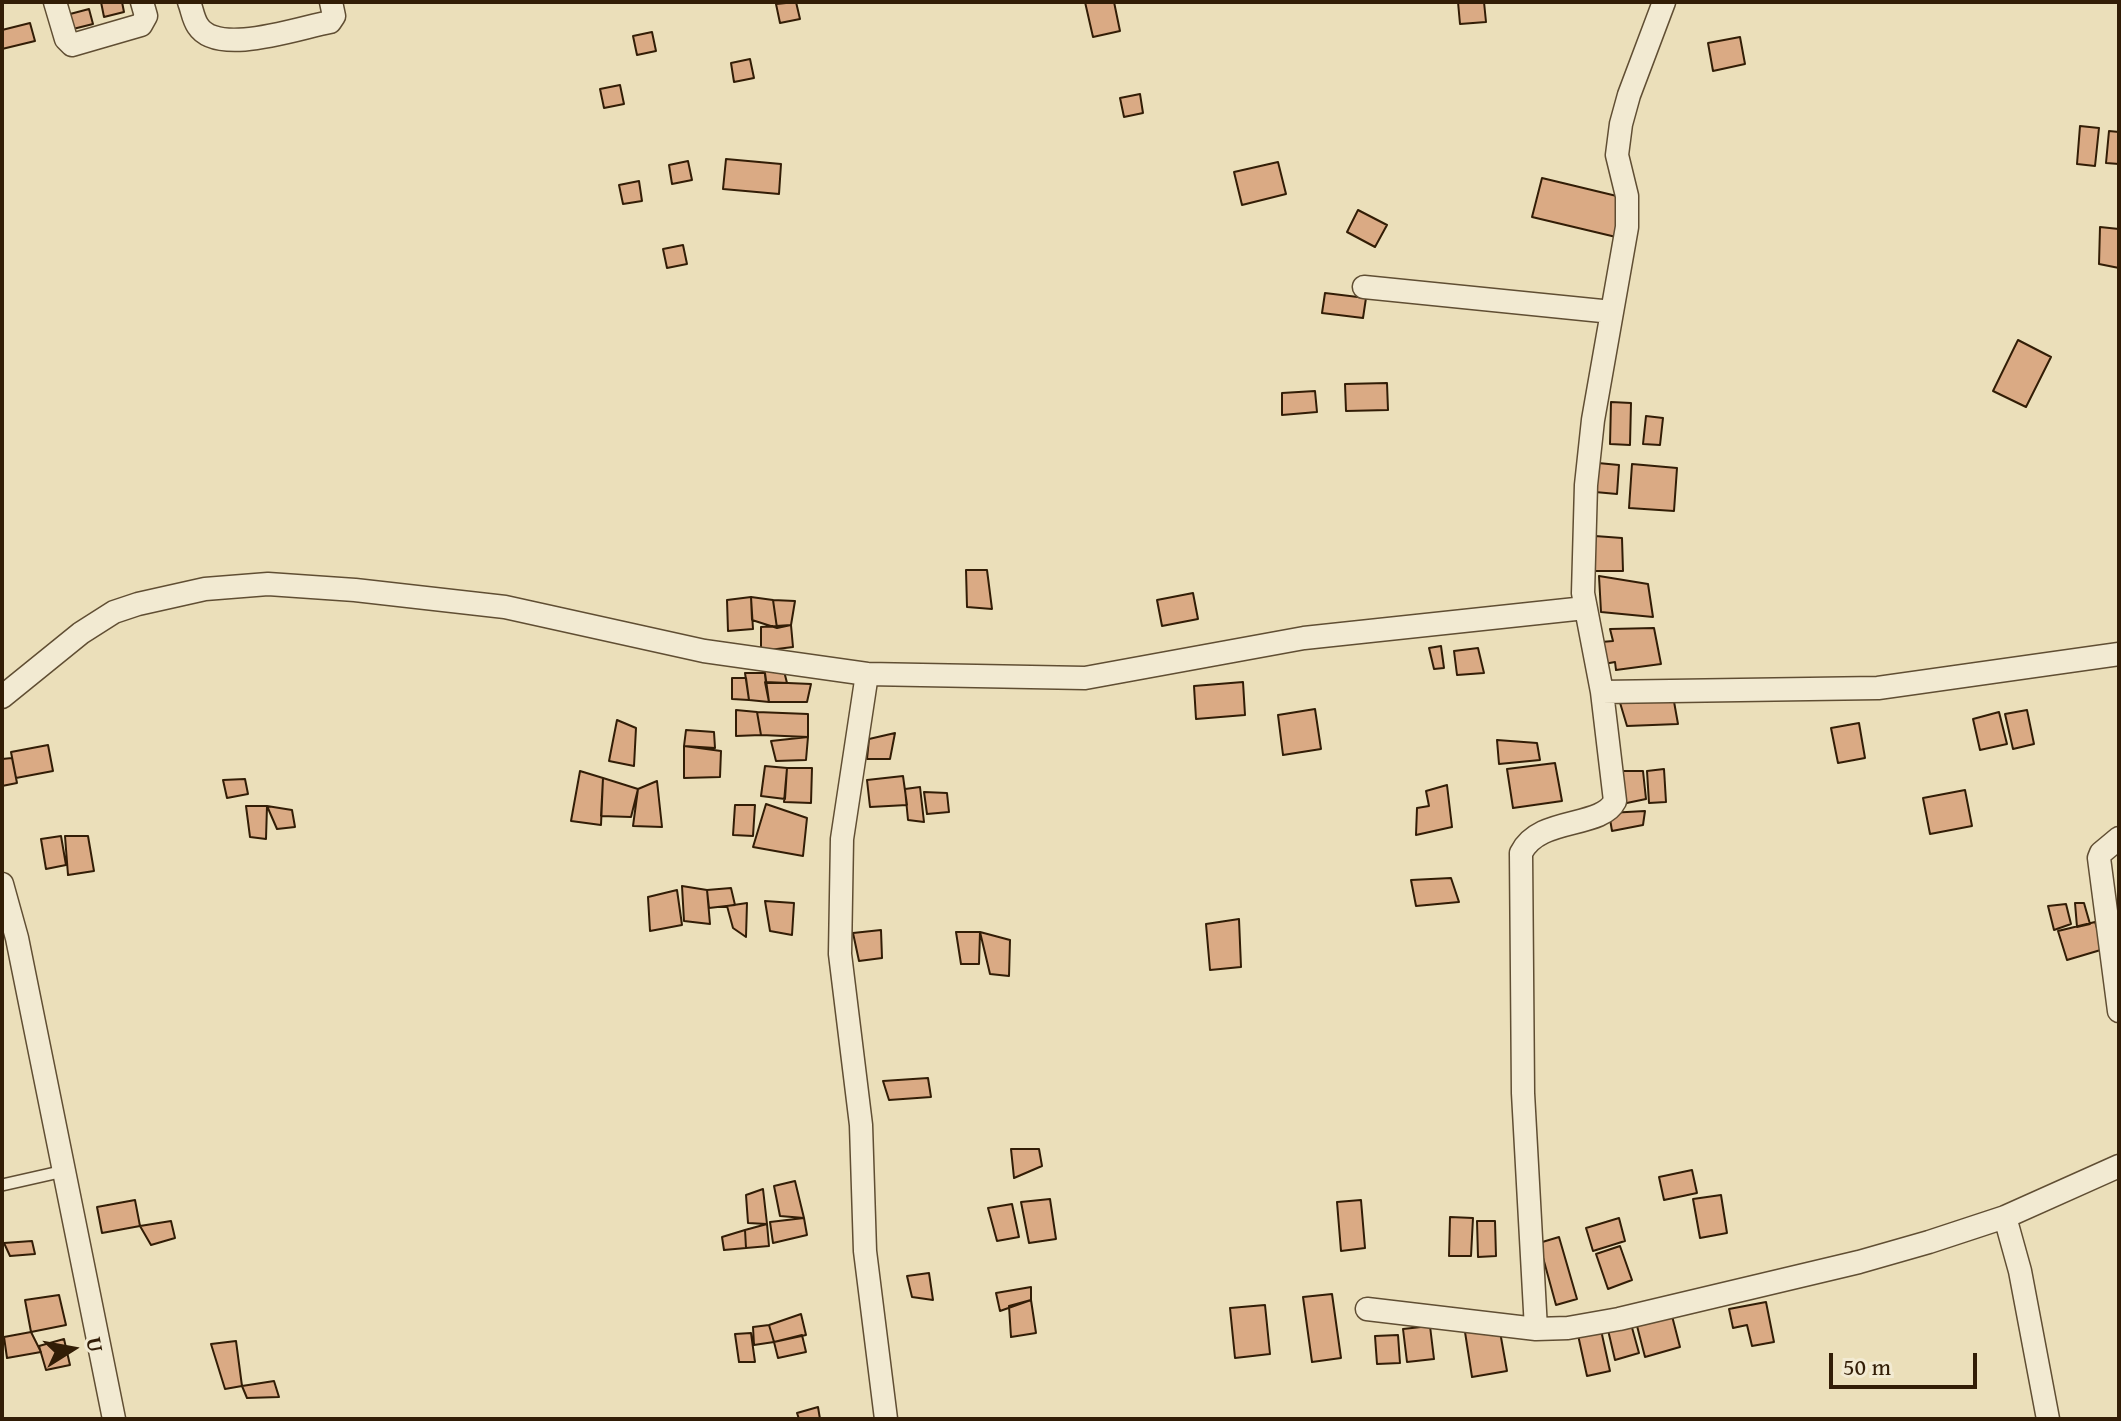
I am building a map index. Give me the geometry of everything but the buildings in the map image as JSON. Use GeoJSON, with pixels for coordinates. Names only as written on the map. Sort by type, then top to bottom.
{"type":"FeatureCollection","features":[{"type":"Feature","properties":{"kind":"street"},"geometry":{"type":"LineString","coordinates":[[55,2],[66,39],[72,45],[141,25],[146,16],[142,2]]}},
{"type":"Feature","properties":{"kind":"street"},"geometry":{"type":"LineString","coordinates":[[189,2],[198,26],[205,33],[220,38],[256,39],[330,22],[334,16],[331,2]]}},
{"type":"Feature","properties":{"kind":"street"},"geometry":{"type":"LineString","coordinates":[[1536,1329],[1523,1093],[1521,853],[1531,838],[1605,813],[1615,801],[1602,692],[1585,608],[1586,485],[1593,420],[1628,207],[1617,155],[1621,124],[1664,2]]}},
{"type":"Feature","properties":{"kind":"street"},"geometry":{"type":"LineString","coordinates":[[1364,287],[1612,312]]}},
{"type":"Feature","properties":{"kind":"street"},"geometry":{"type":"LineString","coordinates":[[2,697],[81,633],[114,612],[205,589],[268,584],[355,590],[505,607],[704,651],[867,674],[1085,678],[1304,638],[1585,608]]}},
{"type":"Feature","properties":{"kind":"street"},"geometry":{"type":"LineString","coordinates":[[1602,692],[1878,688],[2119,654]]}},
{"type":"Feature","properties":{"kind":"street"},"geometry":{"type":"LineString","coordinates":[[867,674],[842,839],[840,954],[861,1125],[865,1251],[886,1419]]}},
{"type":"Feature","properties":{"kind":"street"},"geometry":{"type":"LineString","coordinates":[[2119,838],[2104,849],[2099,858],[2119,1011]]}},
{"type":"Feature","properties":{"kind":"street"},"geometry":{"type":"LineString","coordinates":[[2,884],[17,938],[114,1419]]}},
{"type":"Feature","properties":{"kind":"street"},"geometry":{"type":"LineString","coordinates":[[1367,1309],[1536,1329],[1568,1328],[1619,1319],[1859,1262],[2005,1217],[2119,1166]]}},
{"type":"Feature","properties":{"kind":"street"},"geometry":{"type":"LineString","coordinates":[[2005,1217],[2020,1271],[2048,1419]]}},
{"type":"Feature","properties":{"kind":"lane"},"geometry":{"type":"LineString","coordinates":[[2,1185],[65,1170]]}}]}
